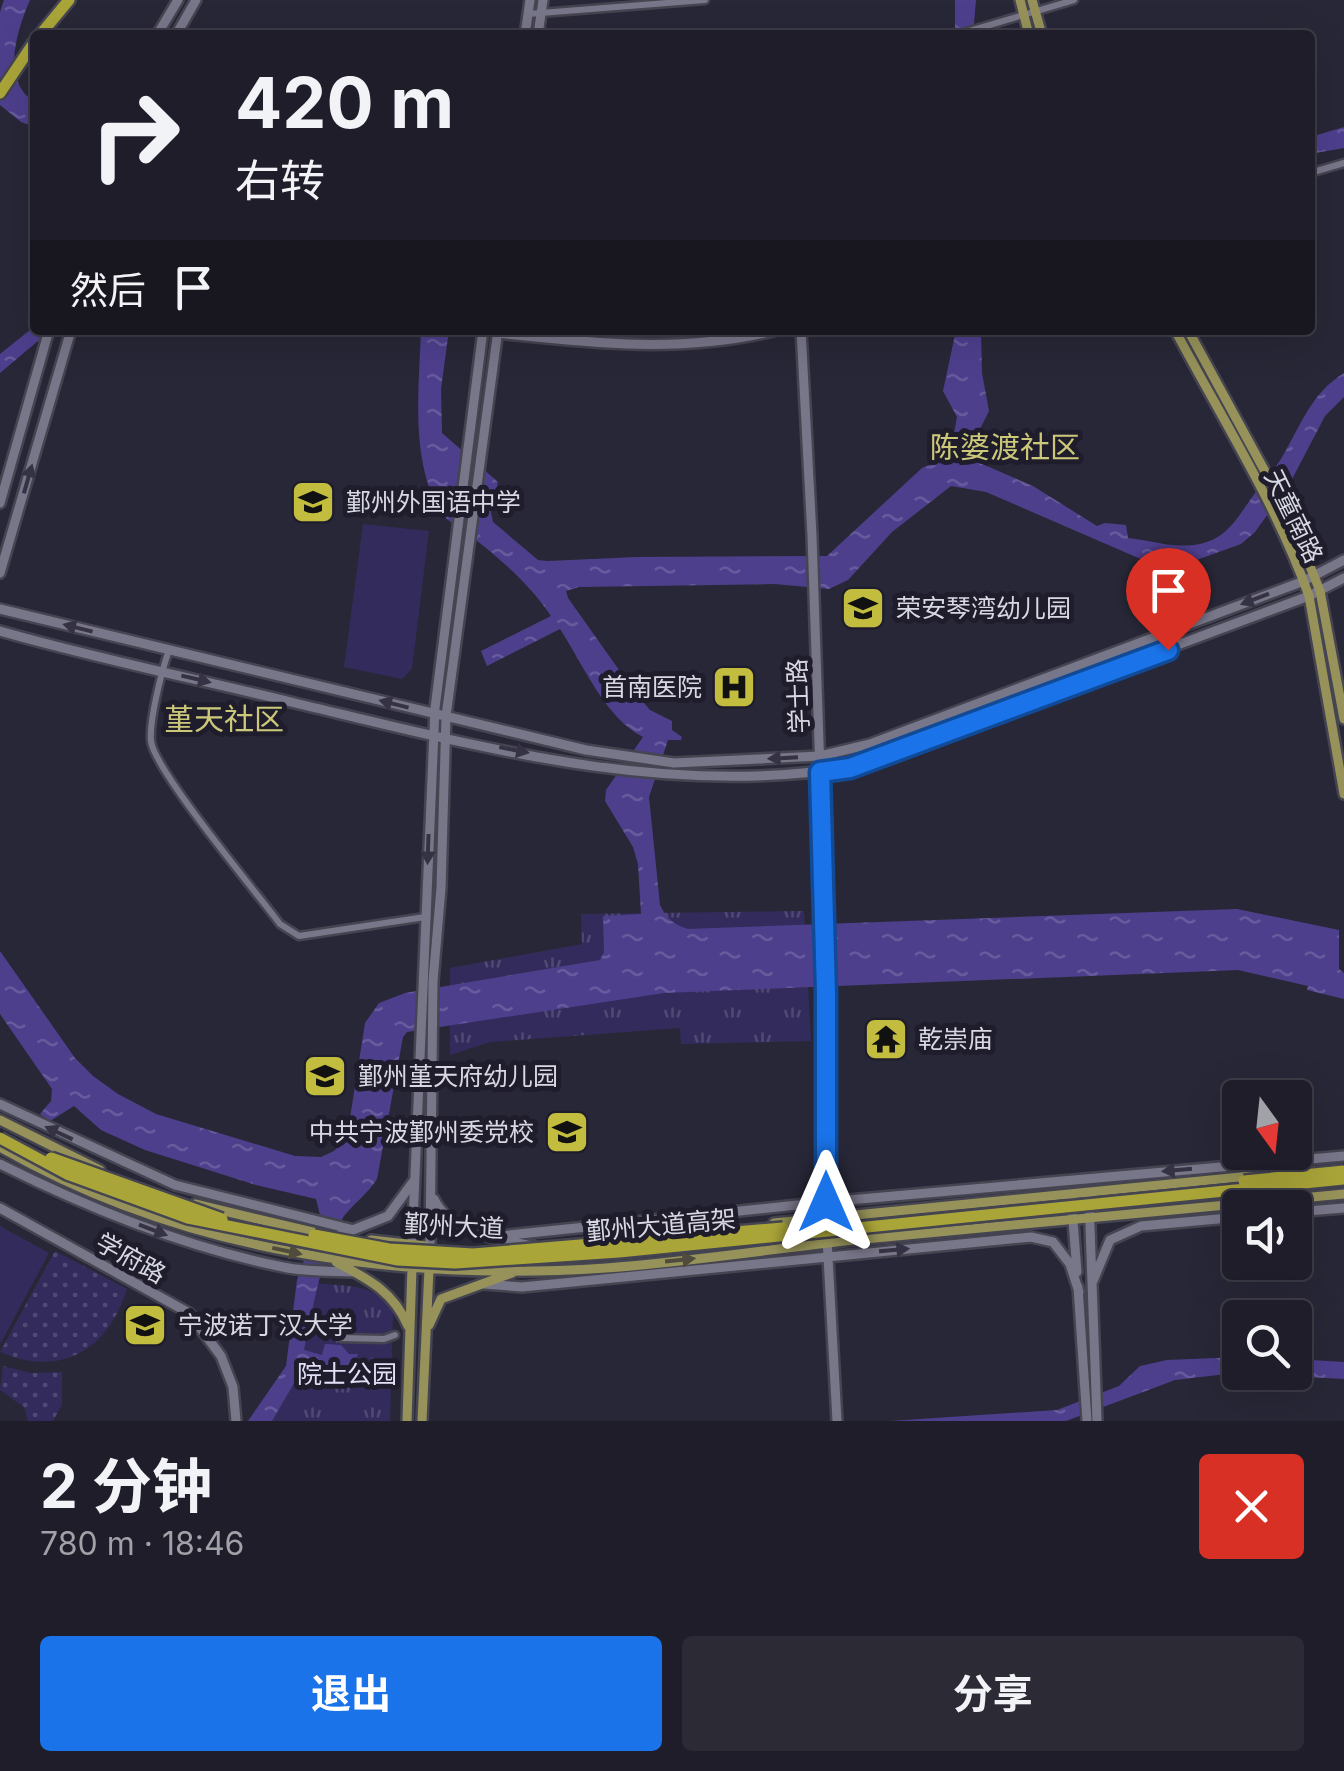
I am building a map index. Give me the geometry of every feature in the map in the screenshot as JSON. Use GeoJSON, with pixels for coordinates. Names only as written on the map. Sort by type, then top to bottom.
{"type":"FeatureCollection","features":[{"type":"Feature","properties":{"kind":"highway"},"geometry":{"type":"LineString","coordinates":[[44,30],[68,1]]}},
{"type":"Feature","properties":{"kind":"highway"},"geometry":{"type":"LineString","coordinates":[[0,93],[30,49]]}},
{"type":"Feature","properties":{"kind":"highway","name":"鄞州大道高架"},"geometry":{"type":"LineString","coordinates":[[0,1130],[60,1162],[224,1219],[388,1248],[473,1254],[845,1223],[1344,1169]]}},
{"type":"Feature","properties":{"kind":"highway","name":"鄞州大道高架"},"geometry":{"type":"LineString","coordinates":[[0,1138],[66,1174],[188,1218],[398,1260],[455,1263],[619,1252],[1344,1179]]}},
{"type":"Feature","properties":{"kind":"main road"},"geometry":{"type":"LineString","coordinates":[[1020,0],[1027,30]]}},
{"type":"Feature","properties":{"kind":"main road"},"geometry":{"type":"LineString","coordinates":[[1032,0],[1040,30]]}},
{"type":"Feature","properties":{"kind":"main road","name":"天童南路"},"geometry":{"type":"LineString","coordinates":[[1178,335],[1277,518],[1304,581],[1344,794]]}},
{"type":"Feature","properties":{"kind":"main road"},"geometry":{"type":"LineString","coordinates":[[1191,335],[1284,506],[1314,575],[1344,719]]}},
{"type":"Feature","properties":{"kind":"main road","name":"鄞州大道"},"geometry":{"type":"LineString","coordinates":[[0,1120],[126,1182],[202,1206],[335,1236],[488,1252],[1344,1169]]}},
{"type":"Feature","properties":{"kind":"main road","name":"鄞州大道"},"geometry":{"type":"LineString","coordinates":[[0,1147],[62,1181],[184,1228],[329,1258],[428,1270],[608,1268],[1072,1218],[1344,1194]]}},
{"type":"Feature","properties":{"kind":"main road"},"geometry":{"type":"LineString","coordinates":[[407,1421],[412,1244]]}},
{"type":"Feature","properties":{"kind":"main road"},"geometry":{"type":"LineString","coordinates":[[422,1421],[430,1246]]}},
{"type":"Feature","properties":{"kind":"main road"},"geometry":{"type":"LineString","coordinates":[[329,1258],[386,1290],[399,1306],[409,1329]]}},
{"type":"Feature","properties":{"kind":"main road"},"geometry":{"type":"LineString","coordinates":[[426,1332],[441,1299],[517,1272]]}},
{"type":"Feature","properties":{"kind":"street"},"geometry":{"type":"LineString","coordinates":[[160,30],[178,0]]}},
{"type":"Feature","properties":{"kind":"street"},"geometry":{"type":"LineString","coordinates":[[179,30],[196,0]]}},
{"type":"Feature","properties":{"kind":"street"},"geometry":{"type":"LineString","coordinates":[[525,30],[530,0]]}},
{"type":"Feature","properties":{"kind":"street"},"geometry":{"type":"LineString","coordinates":[[539,30],[543,0]]}},
{"type":"Feature","properties":{"kind":"street"},"geometry":{"type":"LineString","coordinates":[[528,14],[705,0]]}},
{"type":"Feature","properties":{"kind":"street"},"geometry":{"type":"LineString","coordinates":[[974,30],[1074,0]]}},
{"type":"Feature","properties":{"kind":"street"},"geometry":{"type":"LineString","coordinates":[[1315,172],[1344,163]]}},
{"type":"Feature","properties":{"kind":"street"},"geometry":{"type":"LineString","coordinates":[[0,503],[48,335]]}},
{"type":"Feature","properties":{"kind":"street"},"geometry":{"type":"LineString","coordinates":[[0,572],[71,335]]}},
{"type":"Feature","properties":{"kind":"street"},"geometry":{"type":"LineString","coordinates":[[474,451],[483,335]]}},
{"type":"Feature","properties":{"kind":"street"},"geometry":{"type":"LineString","coordinates":[[412,1244],[426,1041],[425,917],[434,714],[474,451],[497,335]]}},
{"type":"Feature","properties":{"kind":"street"},"geometry":{"type":"LineString","coordinates":[[523,335],[606,345],[675,344],[759,335]]}},
{"type":"Feature","properties":{"kind":"street","name":"学士路"},"geometry":{"type":"LineString","coordinates":[[801,335],[820,756],[826,1202],[837,1421]]}},
{"type":"Feature","properties":{"kind":"street"},"geometry":{"type":"LineString","coordinates":[[428,983],[441,888],[444,737],[461,545]]}},
{"type":"Feature","properties":{"kind":"street"},"geometry":{"type":"LineString","coordinates":[[0,609],[586,750],[674,763],[820,756],[870,744],[1304,581],[1344,560]]}},
{"type":"Feature","properties":{"kind":"street"},"geometry":{"type":"LineString","coordinates":[[0,631],[92,658],[433,735],[632,772],[709,778],[850,768],[1309,596],[1344,578]]}},
{"type":"Feature","properties":{"kind":"street"},"geometry":{"type":"LineString","coordinates":[[170,650],[162,671],[151,742],[171,780],[280,924],[299,936],[425,917]]}},
{"type":"Feature","properties":{"kind":"street"},"geometry":{"type":"LineString","coordinates":[[426,1041],[432,1192],[430,1246]]}},
{"type":"Feature","properties":{"kind":"street"},"geometry":{"type":"LineString","coordinates":[[0,1104],[175,1185],[350,1229]]}},
{"type":"Feature","properties":{"kind":"street","name":"鄞州大道"},"geometry":{"type":"LineString","coordinates":[[490,1237],[826,1202],[1344,1156]]}},
{"type":"Feature","properties":{"kind":"street"},"geometry":{"type":"LineString","coordinates":[[0,1164],[62,1195],[168,1236],[286,1268],[356,1272]]}},
{"type":"Feature","properties":{"kind":"street"},"geometry":{"type":"LineString","coordinates":[[335,1236],[388,1216],[407,1194],[416,1175]]}},
{"type":"Feature","properties":{"kind":"street"},"geometry":{"type":"LineString","coordinates":[[432,1192],[436,1205],[456,1224],[490,1237],[536,1247]]}},
{"type":"Feature","properties":{"kind":"street"},"geometry":{"type":"LineString","coordinates":[[1089,1193],[1090,1420]]}},
{"type":"Feature","properties":{"kind":"street"},"geometry":{"type":"LineString","coordinates":[[1070,1195],[1090,1420]]}},
{"type":"Feature","properties":{"kind":"street","name":"学府路"},"geometry":{"type":"LineString","coordinates":[[0,1208],[189,1313],[221,1356],[233,1387],[236,1421]]}},
{"type":"Feature","properties":{"kind":"street"},"geometry":{"type":"LineString","coordinates":[[1312,1211],[1344,1208]]}},
{"type":"Feature","properties":{"kind":"street"},"geometry":{"type":"LineString","coordinates":[[1092,1283],[1110,1240],[1141,1226],[1222,1219]]}},
{"type":"Feature","properties":{"kind":"street"},"geometry":{"type":"LineString","coordinates":[[484,1284],[522,1287],[1030,1237],[1053,1242],[1070,1264],[1078,1292]]}},
{"type":"Feature","properties":{"kind":"street"},"geometry":{"type":"LineString","coordinates":[[341,1338],[395,1335]]}},
{"type":"Feature","properties":{"kind":"green space"},"geometry":{"type":"Polygon","coordinates":[[[363,524],[429,531],[412,669],[402,679],[344,667],[363,524]]]}},
{"type":"Feature","properties":{"kind":"green space"},"geometry":{"type":"Polygon","coordinates":[[[804,911],[811,1041],[681,1044],[680,1028],[490,1042],[450,1055],[450,968],[582,944],[581,914],[804,911]]]}},
{"type":"Feature","properties":{"kind":"green space"},"geometry":{"type":"Polygon","coordinates":[[[0,1226],[49,1253],[1,1343],[0,1342],[0,1226]]]}},
{"type":"Feature","properties":{"kind":"green space"},"geometry":{"type":"Polygon","coordinates":[[[55,1251],[127,1289],[119,1311],[94,1343],[62,1360],[42,1362],[0,1352],[55,1251]]]}},
{"type":"Feature","properties":{"kind":"green space","name":"院士公园"},"geometry":{"type":"Polygon","coordinates":[[[316,1283],[369,1291],[393,1312],[390,1421],[272,1421],[300,1373],[316,1283]]]}},
{"type":"Feature","properties":{"kind":"green space"},"geometry":{"type":"Polygon","coordinates":[[[3,1366],[31,1373],[62,1372],[62,1405],[53,1421],[28,1421],[24,1407],[0,1390],[3,1366]]]}},
{"type":"Feature","properties":{"kind":"water"},"geometry":{"type":"Polygon","coordinates":[[[4,0],[30,0],[14,54],[18,81],[30,98],[30,125],[0,105],[0,12],[4,0]]]}},
{"type":"Feature","properties":{"kind":"water"},"geometry":{"type":"Polygon","coordinates":[[[955,0],[976,0],[973,30],[955,30],[955,0]]]}},
{"type":"Feature","properties":{"kind":"water"},"geometry":{"type":"Polygon","coordinates":[[[1344,127],[1344,148],[1315,153],[1315,136],[1344,127]]]}},
{"type":"Feature","properties":{"kind":"water"},"geometry":{"type":"Polygon","coordinates":[[[30,330],[30,335],[45,335],[0,373],[0,354],[30,330]]]}},
{"type":"Feature","properties":{"kind":"water"},"geometry":{"type":"Polygon","coordinates":[[[421,335],[448,335],[441,389],[442,433],[498,482],[491,513],[493,522],[538,560],[827,556],[922,468],[943,460],[953,439],[957,417],[943,391],[955,335],[981,335],[982,373],[989,411],[972,445],[973,460],[1033,486],[1097,526],[1126,525],[1128,538],[1175,545],[1213,540],[1233,524],[1278,464],[1323,390],[1344,373],[1344,397],[1325,416],[1290,483],[1255,532],[1241,544],[1191,562],[1143,560],[986,492],[951,486],[892,532],[848,580],[829,589],[775,584],[579,587],[566,591],[636,694],[650,710],[672,721],[672,730],[682,737],[668,740],[649,797],[660,905],[679,925],[688,929],[1237,909],[1339,930],[1344,999],[1307,990],[1308,986],[1238,970],[664,993],[407,1032],[377,1179],[344,1216],[334,1237],[318,1284],[304,1350],[322,1355],[325,1344],[341,1345],[349,1354],[358,1354],[353,1369],[334,1372],[303,1359],[300,1373],[272,1421],[248,1421],[286,1366],[297,1280],[320,1215],[316,1199],[256,1185],[145,1150],[101,1130],[74,1106],[50,1121],[40,1114],[51,1101],[52,1089],[0,1014],[0,951],[75,1058],[118,1094],[156,1114],[295,1156],[321,1157],[334,1151],[347,1137],[365,1023],[379,1003],[405,993],[600,960],[604,952],[603,916],[641,914],[633,847],[605,801],[606,790],[643,737],[606,704],[560,629],[487,666],[481,651],[551,616],[507,566],[440,511],[424,469],[418,399],[421,335]]]}},
{"type":"Feature","properties":{"kind":"water"},"geometry":{"type":"Polygon","coordinates":[[[1222,1358],[1222,1375],[1175,1380],[1066,1421],[890,1421],[1057,1410],[1119,1386],[1140,1366],[1167,1360],[1222,1358]]]}},
{"type":"Feature","properties":{"kind":"water"},"geometry":{"type":"Polygon","coordinates":[[[1312,1360],[1344,1362],[1344,1379],[1312,1377],[1312,1360]]]}},
{"type":"Feature","properties":{"kind":"place","name":"鄞州外国语中学"},"geometry":{"type":"Point","coordinates":[313,502]}},
{"type":"Feature","properties":{"kind":"place","name":"荣安琴湾幼儿园"},"geometry":{"type":"Point","coordinates":[863,608]}},
{"type":"Feature","properties":{"kind":"place","name":"首南医院"},"geometry":{"type":"Point","coordinates":[734,687]}},
{"type":"Feature","properties":{"kind":"place","name":"乾崇庙"},"geometry":{"type":"Point","coordinates":[886,1039]}},
{"type":"Feature","properties":{"kind":"place","name":"鄞州堇天府幼儿园"},"geometry":{"type":"Point","coordinates":[325,1076]}},
{"type":"Feature","properties":{"kind":"place","name":"中共宁波鄞州委党校"},"geometry":{"type":"Point","coordinates":[567,1132]}},
{"type":"Feature","properties":{"kind":"place","name":"宁波诺丁汉大学"},"geometry":{"type":"Point","coordinates":[145,1325]}},
{"type":"Feature","properties":{"kind":"district","name":"陈婆渡社区"},"geometry":{"type":"Point","coordinates":[1005,447]}},
{"type":"Feature","properties":{"kind":"district","name":"堇天社区"},"geometry":{"type":"Point","coordinates":[224,719]}},
{"type":"Feature","properties":{"kind":"route"},"geometry":{"type":"LineString","coordinates":[[826,1202],[820,772],[850,768],[1168,650]]}}]}
